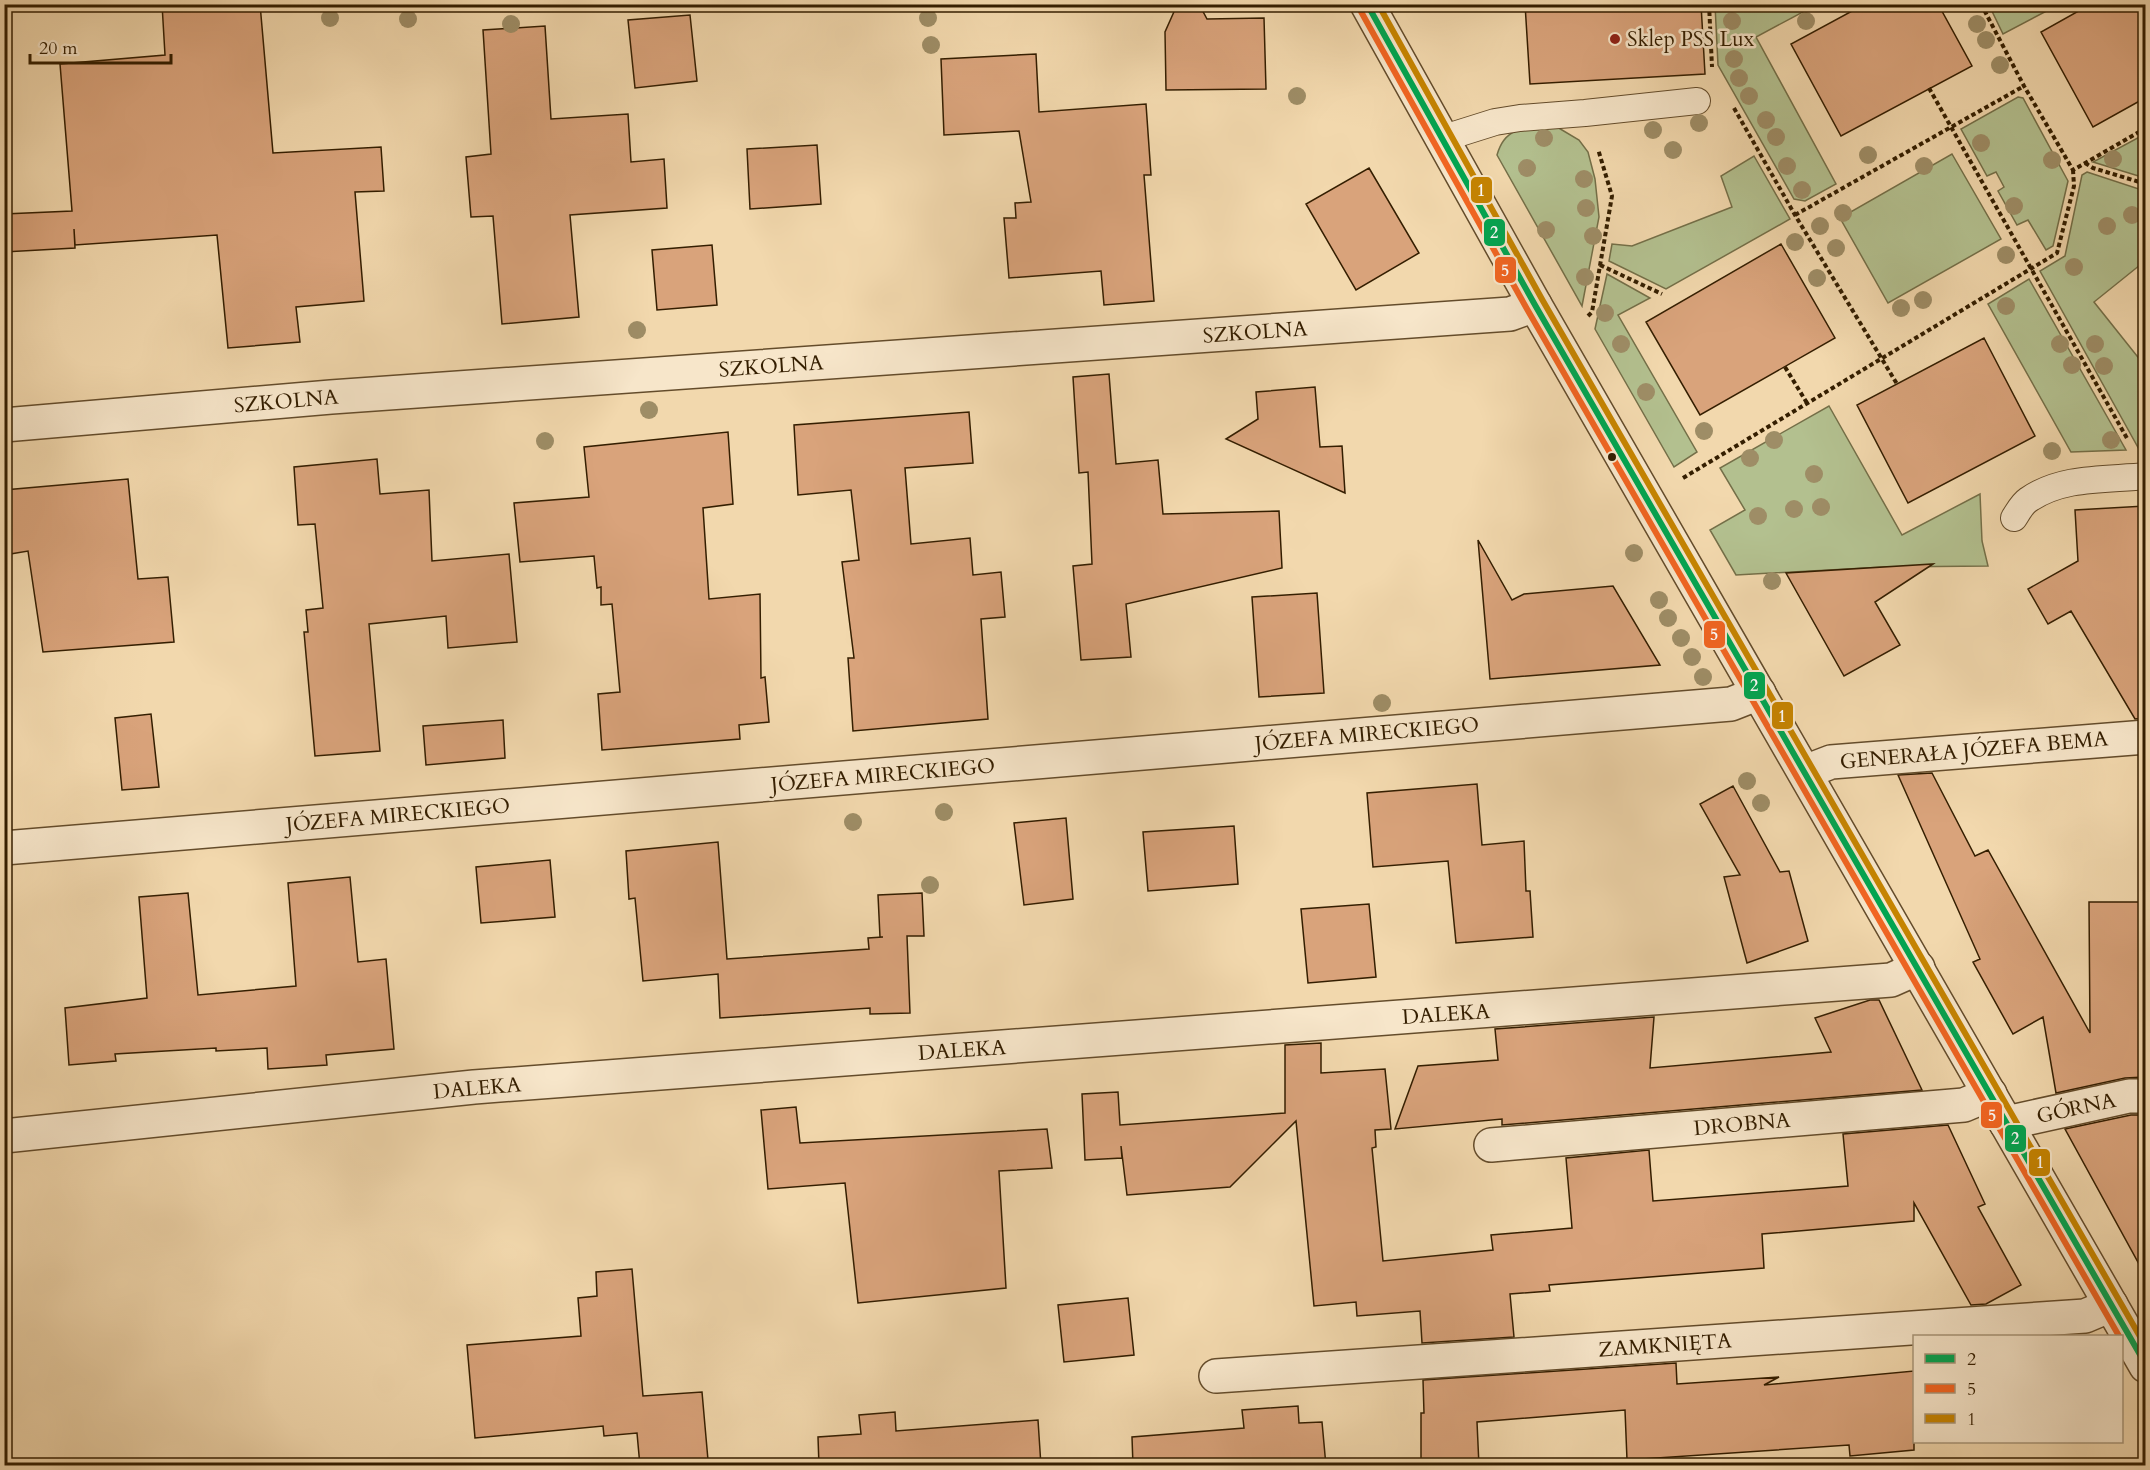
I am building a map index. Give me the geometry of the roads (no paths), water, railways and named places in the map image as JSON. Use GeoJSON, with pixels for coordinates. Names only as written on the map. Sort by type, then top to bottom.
{"type":"FeatureCollection","features":[{"type":"Feature","properties":{"kind":"street"},"geometry":{"type":"LineString","coordinates":[[1367,4],[1535,305],[2145,1366]]}},
{"type":"Feature","properties":{"kind":"street","name":"SZKOLNA"},"geometry":{"type":"LineString","coordinates":[[4,425],[331,397],[1510,315],[1535,305]]}},
{"type":"Feature","properties":{"kind":"street","name":"JÓZEFA MIRECKIEGO"},"geometry":{"type":"LineString","coordinates":[[4,848],[1731,704],[1759,693]]}},
{"type":"Feature","properties":{"kind":"street","name":"GENERAŁA JÓZEFA BEMA"},"geometry":{"type":"LineString","coordinates":[[1805,772],[1831,762],[2145,737]]}},
{"type":"Feature","properties":{"kind":"street","name":"DALEKA"},"geometry":{"type":"LineString","coordinates":[[4,1136],[474,1088],[1891,980],[1918,968]]}},
{"type":"Feature","properties":{"kind":"street","name":"DROBNA"},"geometry":{"type":"LineString","coordinates":[[1491,1145],[1964,1105],[1990,1094]]}},
{"type":"Feature","properties":{"kind":"street","name":"GÓRNA"},"geometry":{"type":"LineString","coordinates":[[2006,1123],[2129,1096],[2145,1096]]}},
{"type":"Feature","properties":{"kind":"street","name":"ZAMKNIĘTA"},"geometry":{"type":"LineString","coordinates":[[1216,1376],[2085,1316],[2111,1305]]}},
{"type":"Feature","properties":{"kind":"lane"},"geometry":{"type":"LineString","coordinates":[[1441,139],[1512,119],[1697,101]]}},
{"type":"Feature","properties":{"kind":"lane"},"geometry":{"type":"LineString","coordinates":[[2014,518],[2026,501],[2045,491],[2078,481],[2143,476]]}},
{"type":"Feature","properties":{"kind":"place","name":"Sklep PSS Lux"},"geometry":{"type":"Point","coordinates":[1615,39]}}]}
